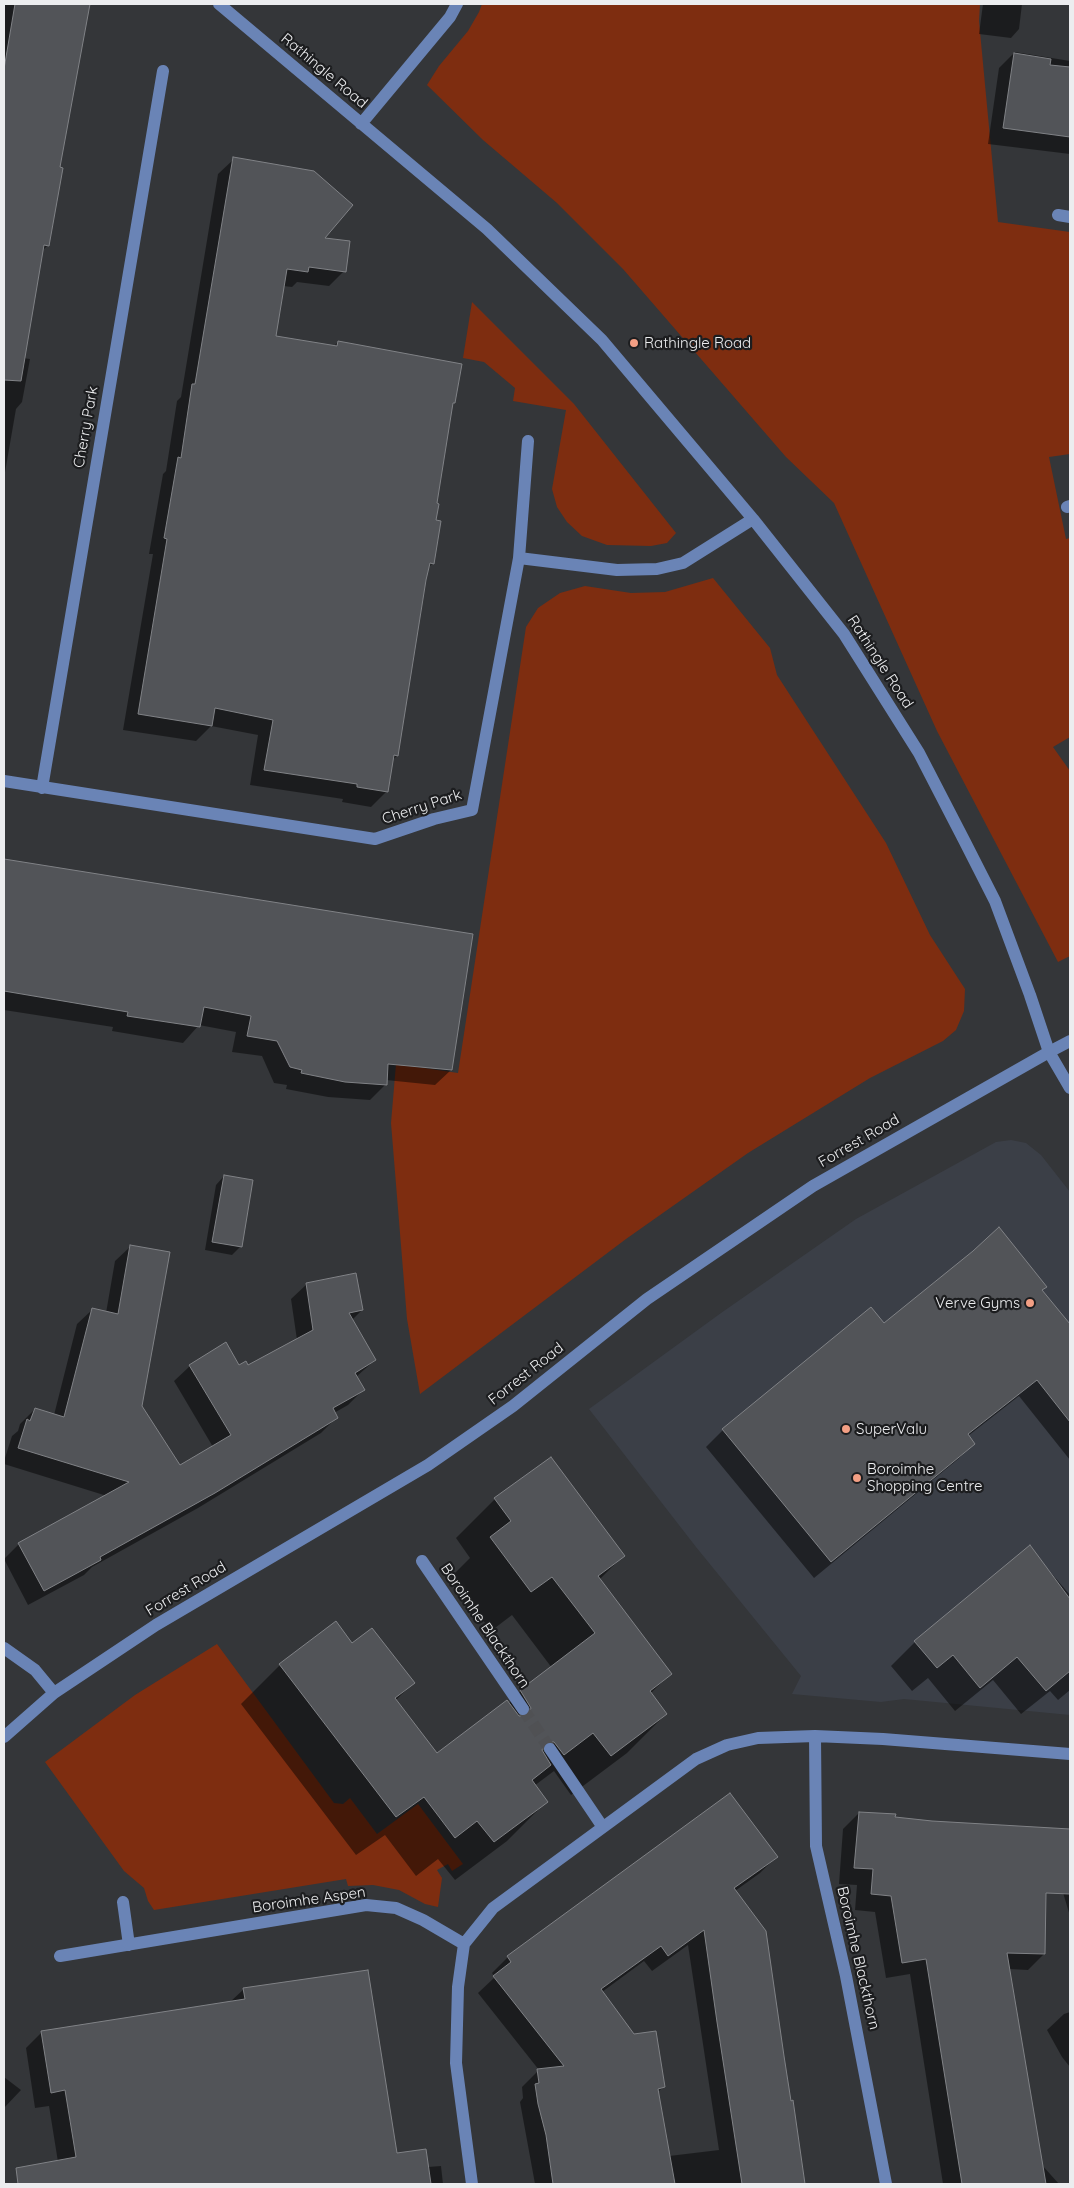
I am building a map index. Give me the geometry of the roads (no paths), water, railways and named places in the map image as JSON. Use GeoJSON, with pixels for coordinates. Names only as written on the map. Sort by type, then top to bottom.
{"type":"FeatureCollection","features":[{"type":"Feature","properties":{"kind":"street","name":"Rathingle Road"},"geometry":{"type":"LineString","coordinates":[[219,4],[487,229],[602,340],[753,519],[844,634],[919,753],[995,901],[1030,996],[1048,1052],[1070,1088]]}},
{"type":"Feature","properties":{"kind":"street"},"geometry":{"type":"LineString","coordinates":[[362,124],[450,17],[457,4]]}},
{"type":"Feature","properties":{"kind":"street","name":"Cherry Park"},"geometry":{"type":"LineString","coordinates":[[42,788],[163,71]]}},
{"type":"Feature","properties":{"kind":"street","name":"Cherry Park"},"geometry":{"type":"LineString","coordinates":[[4,781],[375,839],[434,819],[472,810],[519,558],[528,441]]}},
{"type":"Feature","properties":{"kind":"street"},"geometry":{"type":"LineString","coordinates":[[519,558],[617,570],[657,569],[683,563],[753,519]]}},
{"type":"Feature","properties":{"kind":"street","name":"Forrest Road"},"geometry":{"type":"LineString","coordinates":[[4,1737],[54,1694],[156,1625],[428,1465],[513,1406],[647,1299],[813,1186],[1070,1041]]}},
{"type":"Feature","properties":{"kind":"street","name":"Boroimhe Blackthorn"},"geometry":{"type":"LineString","coordinates":[[422,1561],[522,1709]]}},
{"type":"Feature","properties":{"kind":"street"},"geometry":{"type":"LineString","coordinates":[[4,1648],[35,1670],[54,1694]]}},
{"type":"Feature","properties":{"kind":"street"},"geometry":{"type":"LineString","coordinates":[[472,2184],[456,2063],[458,1987],[464,1944],[493,1908],[602,1826],[696,1759],[727,1745],[758,1738],[815,1736],[883,1738],[1070,1754]]}},
{"type":"Feature","properties":{"kind":"street","name":"Boroimhe Blackthorn"},"geometry":{"type":"LineString","coordinates":[[815,1736],[816,1846],[846,1976],[886,2184]]}},
{"type":"Feature","properties":{"kind":"street"},"geometry":{"type":"LineString","coordinates":[[550,1749],[602,1826]]}},
{"type":"Feature","properties":{"kind":"street"},"geometry":{"type":"LineString","coordinates":[[123,1902],[130,1944]]}},
{"type":"Feature","properties":{"kind":"street","name":"Boroimhe Aspen"},"geometry":{"type":"LineString","coordinates":[[60,1956],[366,1905],[396,1908],[423,1920],[464,1944]]}},
{"type":"Feature","properties":{"kind":"tunnel"},"geometry":{"type":"LineString","coordinates":[[523,1709],[550,1749]]}},
{"type":"Feature","properties":{"kind":"place","name":"Rathingle Road"},"geometry":{"type":"Point","coordinates":[634,343]}},
{"type":"Feature","properties":{"kind":"place","name":"Verve Gyms"},"geometry":{"type":"Point","coordinates":[1030,1303]}},
{"type":"Feature","properties":{"kind":"place","name":"SuperValu"},"geometry":{"type":"Point","coordinates":[846,1429]}},
{"type":"Feature","properties":{"kind":"place","name":"Boroimhe Shopping Centre"},"geometry":{"type":"Point","coordinates":[857,1478]}}]}
